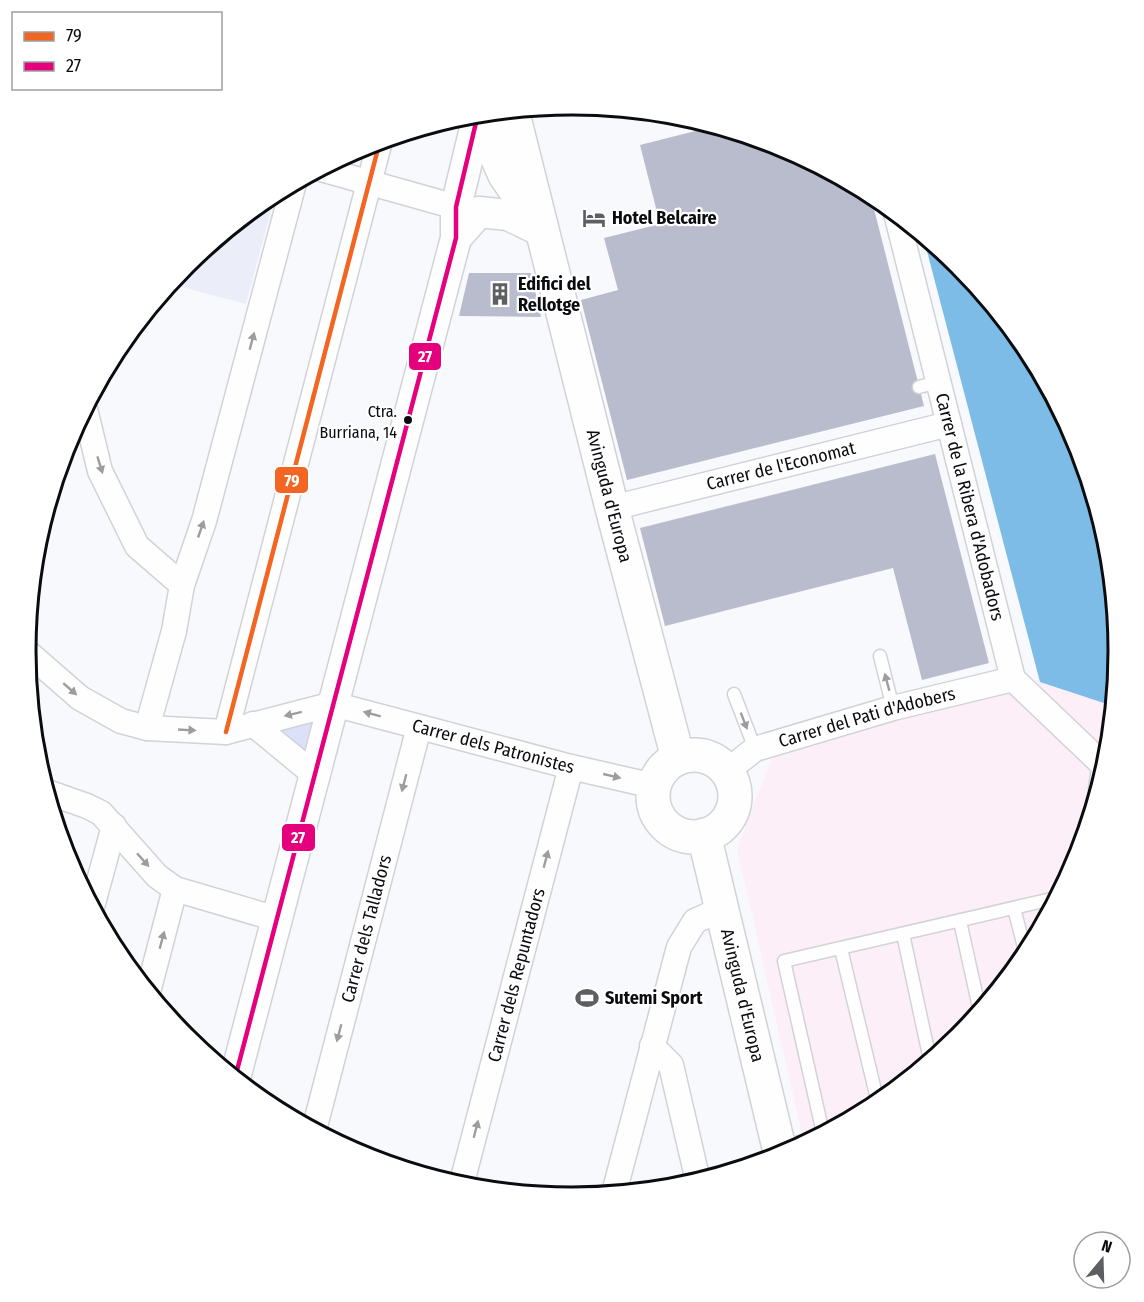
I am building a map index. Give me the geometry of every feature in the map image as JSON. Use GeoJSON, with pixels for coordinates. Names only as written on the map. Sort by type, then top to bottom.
{"type":"FeatureCollection","features":[{"type":"Feature","properties":{"kind":"main road","name":"Avinguda d'Europa"},"geometry":{"type":"LineString","coordinates":[[482,123],[505,175],[543,232]]}},
{"type":"Feature","properties":{"kind":"main road","name":"Avinguda d'Europa"},"geometry":{"type":"LineString","coordinates":[[515,123],[678,758]]}},
{"type":"Feature","properties":{"kind":"main road"},"geometry":{"type":"LineString","coordinates":[[692,755],[705,756],[717,762],[727,771],[734,789],[733,809],[717,830],[691,837],[677,833],[657,814],[653,800],[654,786],[659,774],[667,764],[678,758],[692,755]]}},
{"type":"Feature","properties":{"kind":"main road","name":"Avinguda d'Europa"},"geometry":{"type":"LineString","coordinates":[[704,835],[778,1145]]}},
{"type":"Feature","properties":{"kind":"street"},"geometry":{"type":"LineString","coordinates":[[467,210],[505,175],[515,123]]}},
{"type":"Feature","properties":{"kind":"street"},"geometry":{"type":"LineString","coordinates":[[237,1069],[456,238],[467,210],[477,124]]}},
{"type":"Feature","properties":{"kind":"street"},"geometry":{"type":"LineString","coordinates":[[226,732],[377,152]]}},
{"type":"Feature","properties":{"kind":"street"},"geometry":{"type":"LineString","coordinates":[[332,172],[467,210],[508,215],[543,232]]}},
{"type":"Feature","properties":{"kind":"street"},"geometry":{"type":"LineString","coordinates":[[147,728],[174,631],[182,585],[204,521],[291,195]]}},
{"type":"Feature","properties":{"kind":"street","name":"Carrer de la Ribera d'Adobadors"},"geometry":{"type":"LineString","coordinates":[[899,226],[929,385],[949,424],[1013,679]]}},
{"type":"Feature","properties":{"kind":"street"},"geometry":{"type":"LineString","coordinates":[[88,421],[100,471],[137,546],[182,585]]}},
{"type":"Feature","properties":{"kind":"street","name":"Carrer de l'Economat"},"geometry":{"type":"LineString","coordinates":[[612,508],[949,424]]}},
{"type":"Feature","properties":{"kind":"street"},"geometry":{"type":"LineString","coordinates":[[36,660],[80,698],[121,721],[147,728],[226,732],[333,704]]}},
{"type":"Feature","properties":{"kind":"street"},"geometry":{"type":"LineString","coordinates":[[1013,679],[1098,758]]}},
{"type":"Feature","properties":{"kind":"street","name":"Carrer del Pati d'Adobers"},"geometry":{"type":"LineString","coordinates":[[727,771],[755,749],[893,708],[1013,679]]}},
{"type":"Feature","properties":{"kind":"street","name":"Carrer dels Patronistes"},"geometry":{"type":"LineString","coordinates":[[333,704],[571,767],[654,786]]}},
{"type":"Feature","properties":{"kind":"street"},"geometry":{"type":"LineString","coordinates":[[253,724],[315,775]]}},
{"type":"Feature","properties":{"kind":"street","name":"Carrer dels Talladors"},"geometry":{"type":"LineString","coordinates":[[316,1122],[419,727]]}},
{"type":"Feature","properties":{"kind":"street","name":"Carrer dels Repuntadors"},"geometry":{"type":"LineString","coordinates":[[464,1176],[571,767]]}},
{"type":"Feature","properties":{"kind":"street"},"geometry":{"type":"LineString","coordinates":[[56,795],[101,813],[157,876],[175,889],[277,919]]}},
{"type":"Feature","properties":{"kind":"street"},"geometry":{"type":"LineString","coordinates":[[95,896],[114,826]]}},
{"type":"Feature","properties":{"kind":"street"},"geometry":{"type":"LineString","coordinates":[[151,982],[175,889]]}},
{"type":"Feature","properties":{"kind":"street"},"geometry":{"type":"LineString","coordinates":[[616,1185],[679,947],[695,921],[722,909]]}},
{"type":"Feature","properties":{"kind":"street"},"geometry":{"type":"LineString","coordinates":[[652,1046],[671,1065],[696,1173]]}},
{"type":"Feature","properties":{"kind":"lane"},"geometry":{"type":"LineString","coordinates":[[880,656],[893,708]]}},
{"type":"Feature","properties":{"kind":"lane"},"geometry":{"type":"LineString","coordinates":[[734,694],[755,749]]}},
{"type":"Feature","properties":{"kind":"lane"},"geometry":{"type":"LineString","coordinates":[[822,1125],[784,961],[1046,900]]}},
{"type":"Feature","properties":{"kind":"lane"},"geometry":{"type":"LineString","coordinates":[[1014,908],[1023,941]]}},
{"type":"Feature","properties":{"kind":"lane"},"geometry":{"type":"LineString","coordinates":[[960,921],[978,1001]]}},
{"type":"Feature","properties":{"kind":"lane"},"geometry":{"type":"LineString","coordinates":[[903,934],[928,1051]]}},
{"type":"Feature","properties":{"kind":"lane"},"geometry":{"type":"LineString","coordinates":[[841,949],[876,1093]]}},
{"type":"Feature","properties":{"kind":"shaded area"},"geometry":{"type":"Polygon","coordinates":[[[272,206],[246,304],[180,287],[219,248],[272,206]]]}},
{"type":"Feature","properties":{"kind":"shaded area"},"geometry":{"type":"Polygon","coordinates":[[[1041,679],[1105,701],[1098,756],[1080,823],[1053,888],[1018,949],[975,1004],[925,1054],[870,1097],[802,1135],[737,849],[774,753],[1041,679]]]}},
{"type":"Feature","properties":{"kind":"shaded area"},"geometry":{"type":"Polygon","coordinates":[[[333,704],[315,775],[253,724],[333,704]]]}},
{"type":"Feature","properties":{"kind":"water"},"geometry":{"type":"Polygon","coordinates":[[[927,249],[975,298],[1018,353],[1053,414],[1080,479],[1090,512],[1098,546],[1107,616],[1105,703],[1040,682],[927,249]]]}},
{"type":"Feature","properties":{"kind":"building"},"geometry":{"type":"Polygon","coordinates":[[[699,130],[711,133],[744,143],[809,170],[874,208],[924,406],[627,480],[581,300],[618,290],[604,238],[660,224],[640,145],[699,130]]]}},
{"type":"Feature","properties":{"kind":"building","name":"Edifici del Rellotge"},"geometry":{"type":"Polygon","coordinates":[[[469,273],[531,273],[541,317],[459,316],[469,273]]]}},
{"type":"Feature","properties":{"kind":"building"},"geometry":{"type":"Polygon","coordinates":[[[935,454],[989,663],[922,680],[893,568],[665,626],[640,528],[935,454]]]}},
{"type":"Feature","properties":{"kind":"transit line","name":"27"},"geometry":{"type":"LineString","coordinates":[[237,1069],[456,238],[456,207],[476,124]]}},
{"type":"Feature","properties":{"kind":"transit line","name":"79"},"geometry":{"type":"LineString","coordinates":[[226,732],[377,152]]}},
{"type":"Feature","properties":{"kind":"place","name":"Hotel Belcaire"},"geometry":{"type":"Point","coordinates":[594,218]}},
{"type":"Feature","properties":{"kind":"place","name":"Edifici del Rellotge"},"geometry":{"type":"Point","coordinates":[500,294]}},
{"type":"Feature","properties":{"kind":"place","name":"Ctra. Burriana, 14"},"geometry":{"type":"Point","coordinates":[408,420]}},
{"type":"Feature","properties":{"kind":"place","name":"Sutemi Sport"},"geometry":{"type":"Point","coordinates":[587,998]}}]}
